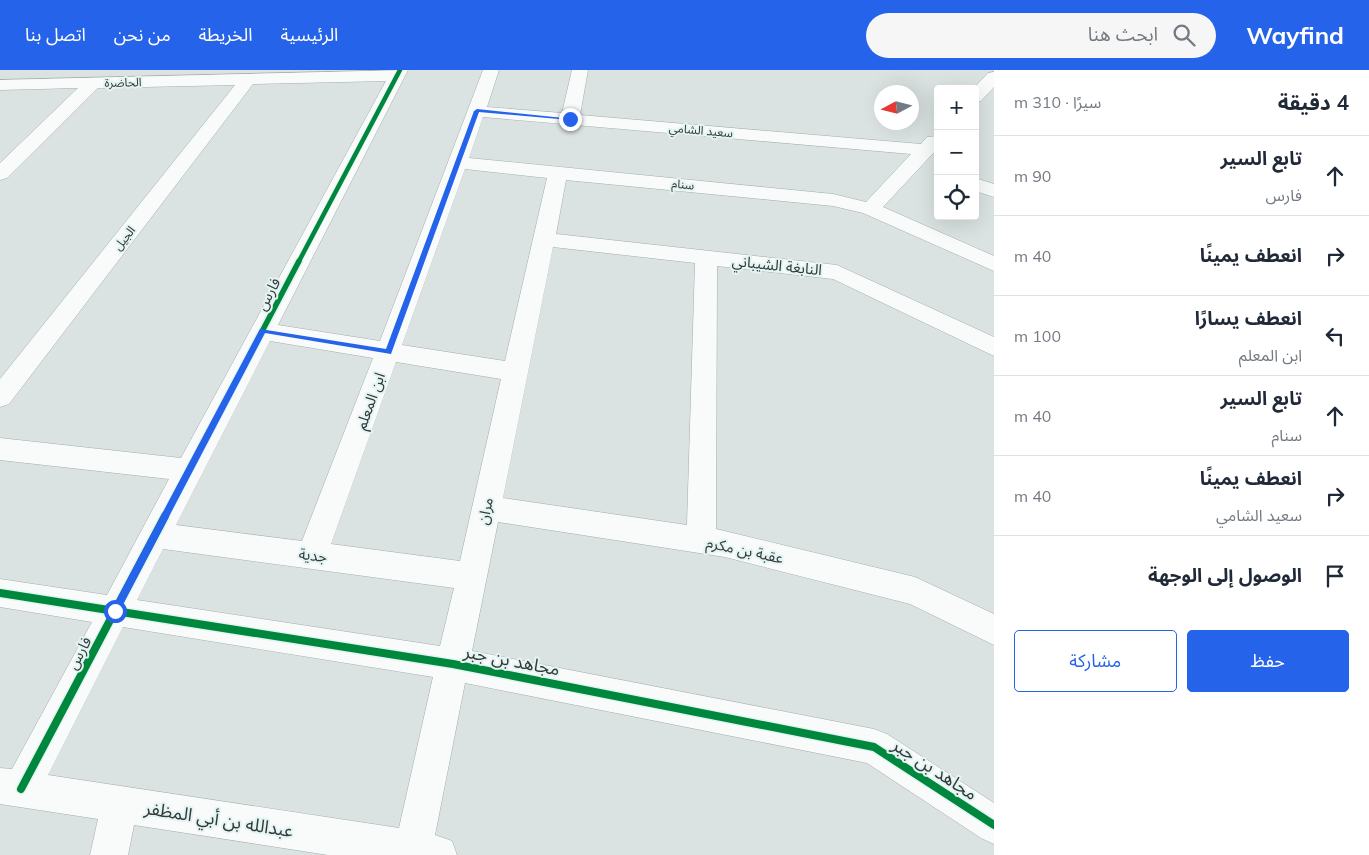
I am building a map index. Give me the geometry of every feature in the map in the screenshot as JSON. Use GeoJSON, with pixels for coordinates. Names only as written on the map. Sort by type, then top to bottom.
{"type":"FeatureCollection","features":[{"type":"Feature","properties":{"kind":"street"},"geometry":{"type":"LineString","coordinates":[[458,163],[491,70]]}},
{"type":"Feature","properties":{"kind":"street"},"geometry":{"type":"LineString","coordinates":[[570,119],[580,70]]}},
{"type":"Feature","properties":{"kind":"street","name":"الحاضرة"},"geometry":{"type":"LineString","coordinates":[[0,85],[398,73]]}},
{"type":"Feature","properties":{"kind":"street","name":"فارس"},"geometry":{"type":"LineString","coordinates":[[10,787],[115,611],[398,73]]}},
{"type":"Feature","properties":{"kind":"street"},"geometry":{"type":"LineString","coordinates":[[979,93],[994,77]]}},
{"type":"Feature","properties":{"kind":"street","name":"الجيل"},"geometry":{"type":"LineString","coordinates":[[0,398],[248,79]]}},
{"type":"Feature","properties":{"kind":"street"},"geometry":{"type":"LineString","coordinates":[[1,171],[93,83]]}},
{"type":"Feature","properties":{"kind":"street","name":"سعيد الشامي"},"geometry":{"type":"LineString","coordinates":[[477,111],[927,153]]}},
{"type":"Feature","properties":{"kind":"street"},"geometry":{"type":"LineString","coordinates":[[870,209],[927,153]]}},
{"type":"Feature","properties":{"kind":"street","name":"سنام"},"geometry":{"type":"LineString","coordinates":[[458,163],[832,200],[870,209],[994,264]]}},
{"type":"Feature","properties":{"kind":"street","name":"ابن المعلم"},"geometry":{"type":"LineString","coordinates":[[312,555],[458,163]]}},
{"type":"Feature","properties":{"kind":"street","name":"مران"},"geometry":{"type":"LineString","coordinates":[[426,852],[453,664],[558,172]]}},
{"type":"Feature","properties":{"kind":"street"},"geometry":{"type":"LineString","coordinates":[[979,185],[994,191]]}},
{"type":"Feature","properties":{"kind":"street","name":"النابغة الشيباني"},"geometry":{"type":"LineString","coordinates":[[543,239],[837,272],[994,347]]}},
{"type":"Feature","properties":{"kind":"street"},"geometry":{"type":"LineString","coordinates":[[701,540],[706,257]]}},
{"type":"Feature","properties":{"kind":"street"},"geometry":{"type":"LineString","coordinates":[[263,330],[515,372]]}},
{"type":"Feature","properties":{"kind":"street"},"geometry":{"type":"LineString","coordinates":[[0,449],[190,470]]}},
{"type":"Feature","properties":{"kind":"street","name":"عقبة بن مكرم"},"geometry":{"type":"LineString","coordinates":[[486,508],[725,544],[915,591],[994,630]]}},
{"type":"Feature","properties":{"kind":"street","name":"جدية"},"geometry":{"type":"LineString","coordinates":[[155,535],[471,576]]}},
{"type":"Feature","properties":{"kind":"street","name":"مجاهد بن جبر"},"geometry":{"type":"LineString","coordinates":[[0,593],[453,664],[874,748],[994,825]]}},
{"type":"Feature","properties":{"kind":"street","name":"عبدالله بن أبي المظفر"},"geometry":{"type":"LineString","coordinates":[[10,787],[426,852]]}},
{"type":"Feature","properties":{"kind":"street"},"geometry":{"type":"LineString","coordinates":[[109,855],[120,804]]}},
{"type":"Feature","properties":{"kind":"cycle path"},"geometry":{"type":"LineString","coordinates":[[21,789],[400,70]]}},
{"type":"Feature","properties":{"kind":"cycle path"},"geometry":{"type":"LineString","coordinates":[[0,593],[453,664],[874,747],[994,825]]}},
{"type":"Feature","properties":{"kind":"route"},"geometry":{"type":"LineString","coordinates":[[115,611],[263,330],[388,352],[477,111],[570,119]]}}]}
